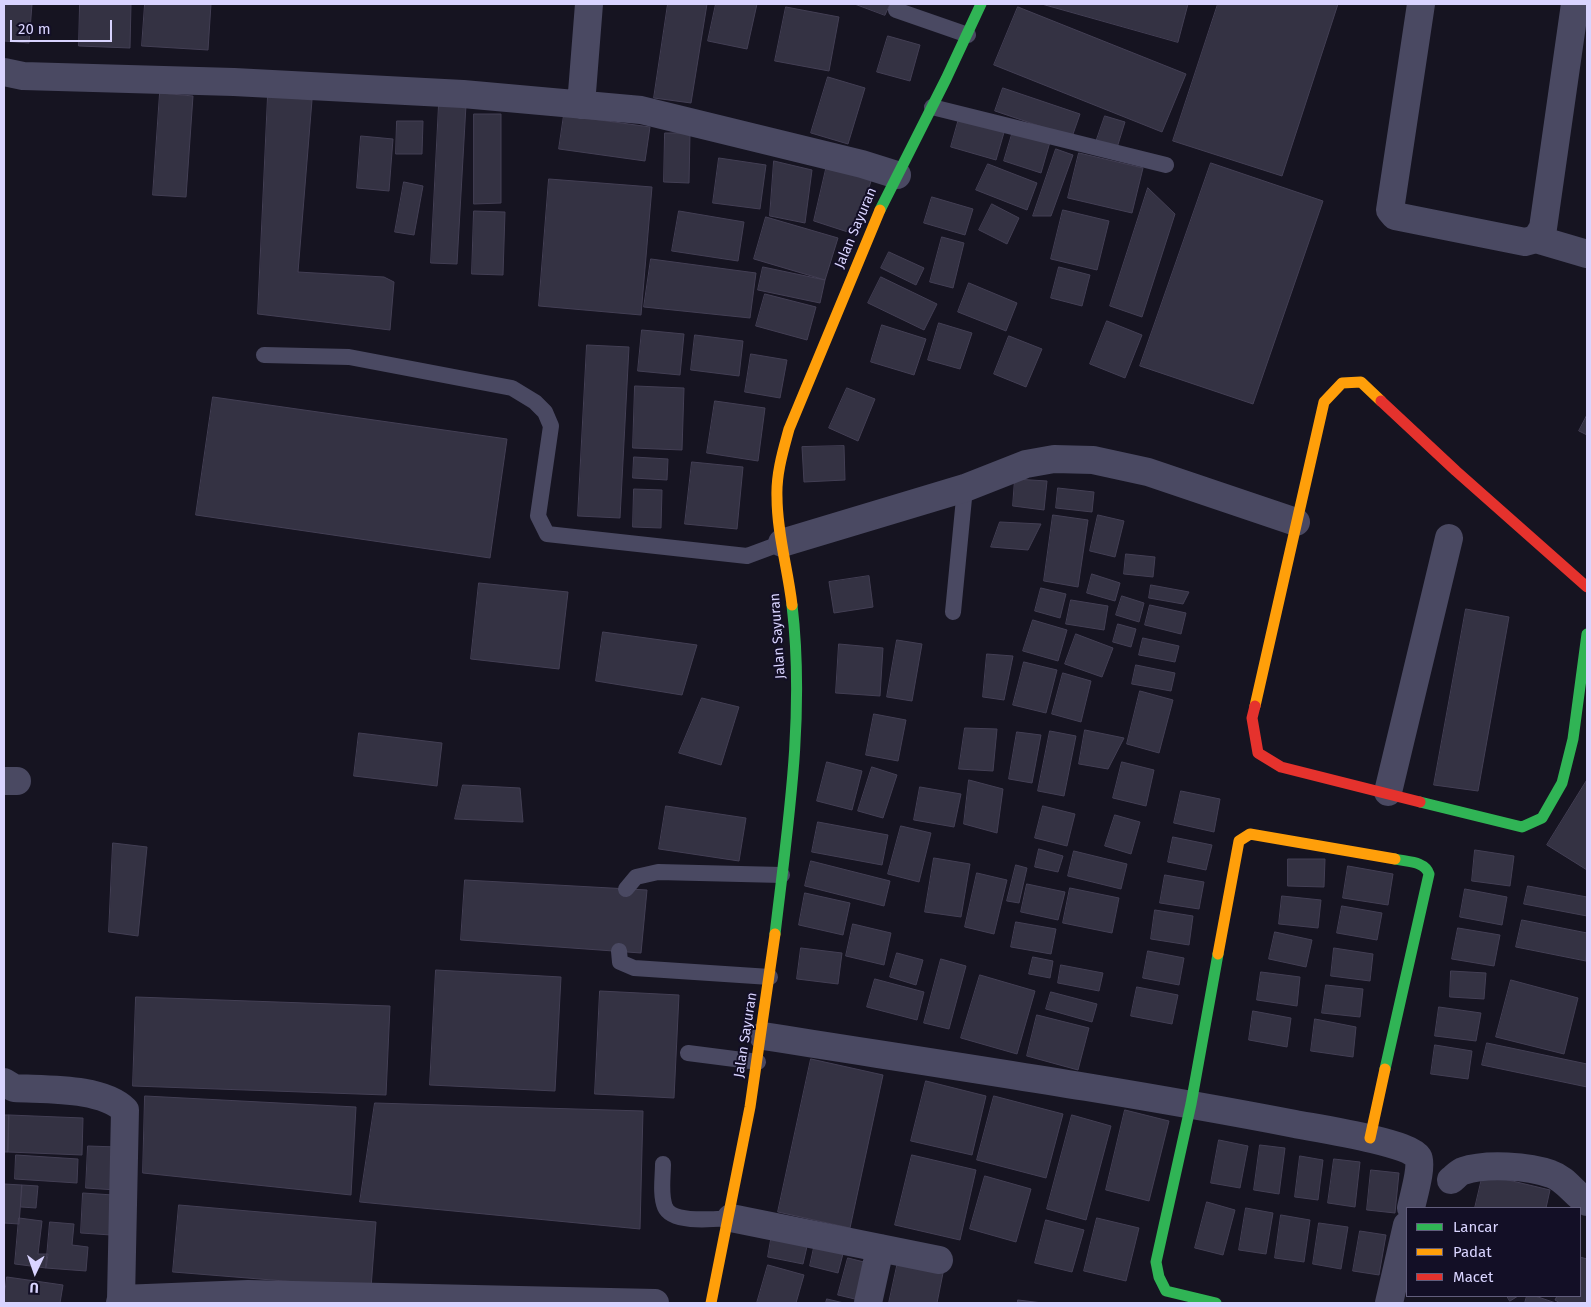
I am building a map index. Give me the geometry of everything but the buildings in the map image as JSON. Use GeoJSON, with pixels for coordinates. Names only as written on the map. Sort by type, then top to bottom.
{"type":"FeatureCollection","features":[{"type":"Feature","properties":{"kind":"street"},"geometry":{"type":"LineString","coordinates":[[580,105],[589,4]]}},
{"type":"Feature","properties":{"kind":"street","name":"Jalan Sayuran"},"geometry":{"type":"LineString","coordinates":[[711,1303],[731,1218],[735,1183],[761,1049],[793,777],[797,681],[791,594],[782,543],[777,486],[789,428],[884,199],[932,107],[982,4]]}},
{"type":"Feature","properties":{"kind":"street"},"geometry":{"type":"LineString","coordinates":[[1420,4],[1390,210],[1395,216],[1525,242],[1536,240],[1587,254]]}},
{"type":"Feature","properties":{"kind":"street"},"geometry":{"type":"LineString","coordinates":[[1536,240],[1543,228],[1575,4]]}},
{"type":"Feature","properties":{"kind":"street"},"geometry":{"type":"LineString","coordinates":[[4,72],[23,76],[234,82],[463,94],[640,110],[862,164],[896,175]]}},
{"type":"Feature","properties":{"kind":"street"},"geometry":{"type":"LineString","coordinates":[[1587,587],[1456,471],[1361,382],[1342,383],[1324,402],[1296,522],[1252,718],[1258,753],[1281,767],[1388,792],[1522,827],[1542,818],[1562,783],[1580,732],[1587,634]]}},
{"type":"Feature","properties":{"kind":"street"},"geometry":{"type":"LineString","coordinates":[[782,543],[965,488],[1026,464],[1054,459],[1093,460],[1148,472],[1296,522]]}},
{"type":"Feature","properties":{"kind":"street"},"geometry":{"type":"LineString","coordinates":[[1388,792],[1449,538]]}},
{"type":"Feature","properties":{"kind":"street"},"geometry":{"type":"LineString","coordinates":[[1216,1303],[1166,1291],[1159,1277],[1156,1262],[1191,1104],[1239,841],[1244,836],[1250,834],[1421,864],[1427,868],[1429,874],[1370,1138]]}},
{"type":"Feature","properties":{"kind":"street"},"geometry":{"type":"LineString","coordinates":[[761,1049],[1191,1104],[1370,1138],[1418,1156],[1420,1164],[1411,1207]]}},
{"type":"Feature","properties":{"kind":"street"},"geometry":{"type":"LineString","coordinates":[[4,1082],[14,1088],[95,1095],[115,1101],[125,1110],[120,1301],[248,1294],[655,1303]]}},
{"type":"Feature","properties":{"kind":"street"},"geometry":{"type":"LineString","coordinates":[[1451,1180],[1462,1171],[1491,1166],[1521,1169],[1551,1174],[1587,1202]]}},
{"type":"Feature","properties":{"kind":"street"},"geometry":{"type":"LineString","coordinates":[[731,1218],[939,1260]]}},
{"type":"Feature","properties":{"kind":"street"},"geometry":{"type":"LineString","coordinates":[[1389,1303],[1406,1229]]}},
{"type":"Feature","properties":{"kind":"street"},"geometry":{"type":"LineString","coordinates":[[868,1303],[880,1248]]}},
{"type":"Feature","properties":{"kind":"lane"},"geometry":{"type":"LineString","coordinates":[[896,10],[968,35]]}},
{"type":"Feature","properties":{"kind":"lane"},"geometry":{"type":"LineString","coordinates":[[932,107],[1166,165]]}},
{"type":"Feature","properties":{"kind":"lane"},"geometry":{"type":"LineString","coordinates":[[264,355],[349,356],[512,388],[535,402],[545,412],[551,426],[538,516],[547,534],[747,556],[782,543]]}},
{"type":"Feature","properties":{"kind":"lane"},"geometry":{"type":"LineString","coordinates":[[953,612],[965,488]]}},
{"type":"Feature","properties":{"kind":"lane"},"geometry":{"type":"LineString","coordinates":[[626,888],[636,877],[658,872],[782,874]]}},
{"type":"Feature","properties":{"kind":"lane"},"geometry":{"type":"LineString","coordinates":[[619,951],[620,962],[634,968],[770,977]]}},
{"type":"Feature","properties":{"kind":"lane"},"geometry":{"type":"LineString","coordinates":[[688,1053],[761,1049]]}},
{"type":"Feature","properties":{"kind":"lane"},"geometry":{"type":"LineString","coordinates":[[663,1164],[663,1200],[666,1209],[672,1216],[690,1219],[731,1218]]}},
{"type":"Feature","properties":{"kind":"traffic: fast"},"geometry":{"type":"LineString","coordinates":[[880,210],[946,79],[981,4]]}},
{"type":"Feature","properties":{"kind":"traffic: fast"},"geometry":{"type":"LineString","coordinates":[[775,934],[790,811],[796,728],[796,646],[792,605]]}},
{"type":"Feature","properties":{"kind":"traffic: fast"},"geometry":{"type":"LineString","coordinates":[[1420,802],[1522,827],[1542,818],[1562,783],[1573,739],[1587,634]]}},
{"type":"Feature","properties":{"kind":"traffic: fast"},"geometry":{"type":"LineString","coordinates":[[1385,1069],[1429,874],[1420,864],[1395,859]]}},
{"type":"Feature","properties":{"kind":"traffic: fast"},"geometry":{"type":"LineString","coordinates":[[1216,1303],[1166,1291],[1159,1277],[1156,1262],[1191,1104],[1218,954]]}},
{"type":"Feature","properties":{"kind":"traffic: slow"},"geometry":{"type":"LineString","coordinates":[[792,605],[777,511],[780,463],[789,429],[880,210]]}},
{"type":"Feature","properties":{"kind":"traffic: slow"},"geometry":{"type":"LineString","coordinates":[[1255,706],[1324,402],[1342,383],[1361,382],[1381,401]]}},
{"type":"Feature","properties":{"kind":"traffic: slow"},"geometry":{"type":"LineString","coordinates":[[1218,954],[1239,841],[1250,834],[1395,859]]}},
{"type":"Feature","properties":{"kind":"traffic: slow"},"geometry":{"type":"LineString","coordinates":[[711,1303],[750,1107],[775,934]]}},
{"type":"Feature","properties":{"kind":"traffic: slow"},"geometry":{"type":"LineString","coordinates":[[1370,1138],[1385,1069]]}},
{"type":"Feature","properties":{"kind":"traffic: jam"},"geometry":{"type":"LineString","coordinates":[[1381,401],[1456,471],[1587,587]]}},
{"type":"Feature","properties":{"kind":"traffic: jam"},"geometry":{"type":"LineString","coordinates":[[1255,706],[1252,718],[1258,753],[1281,767],[1420,802]]}}]}
